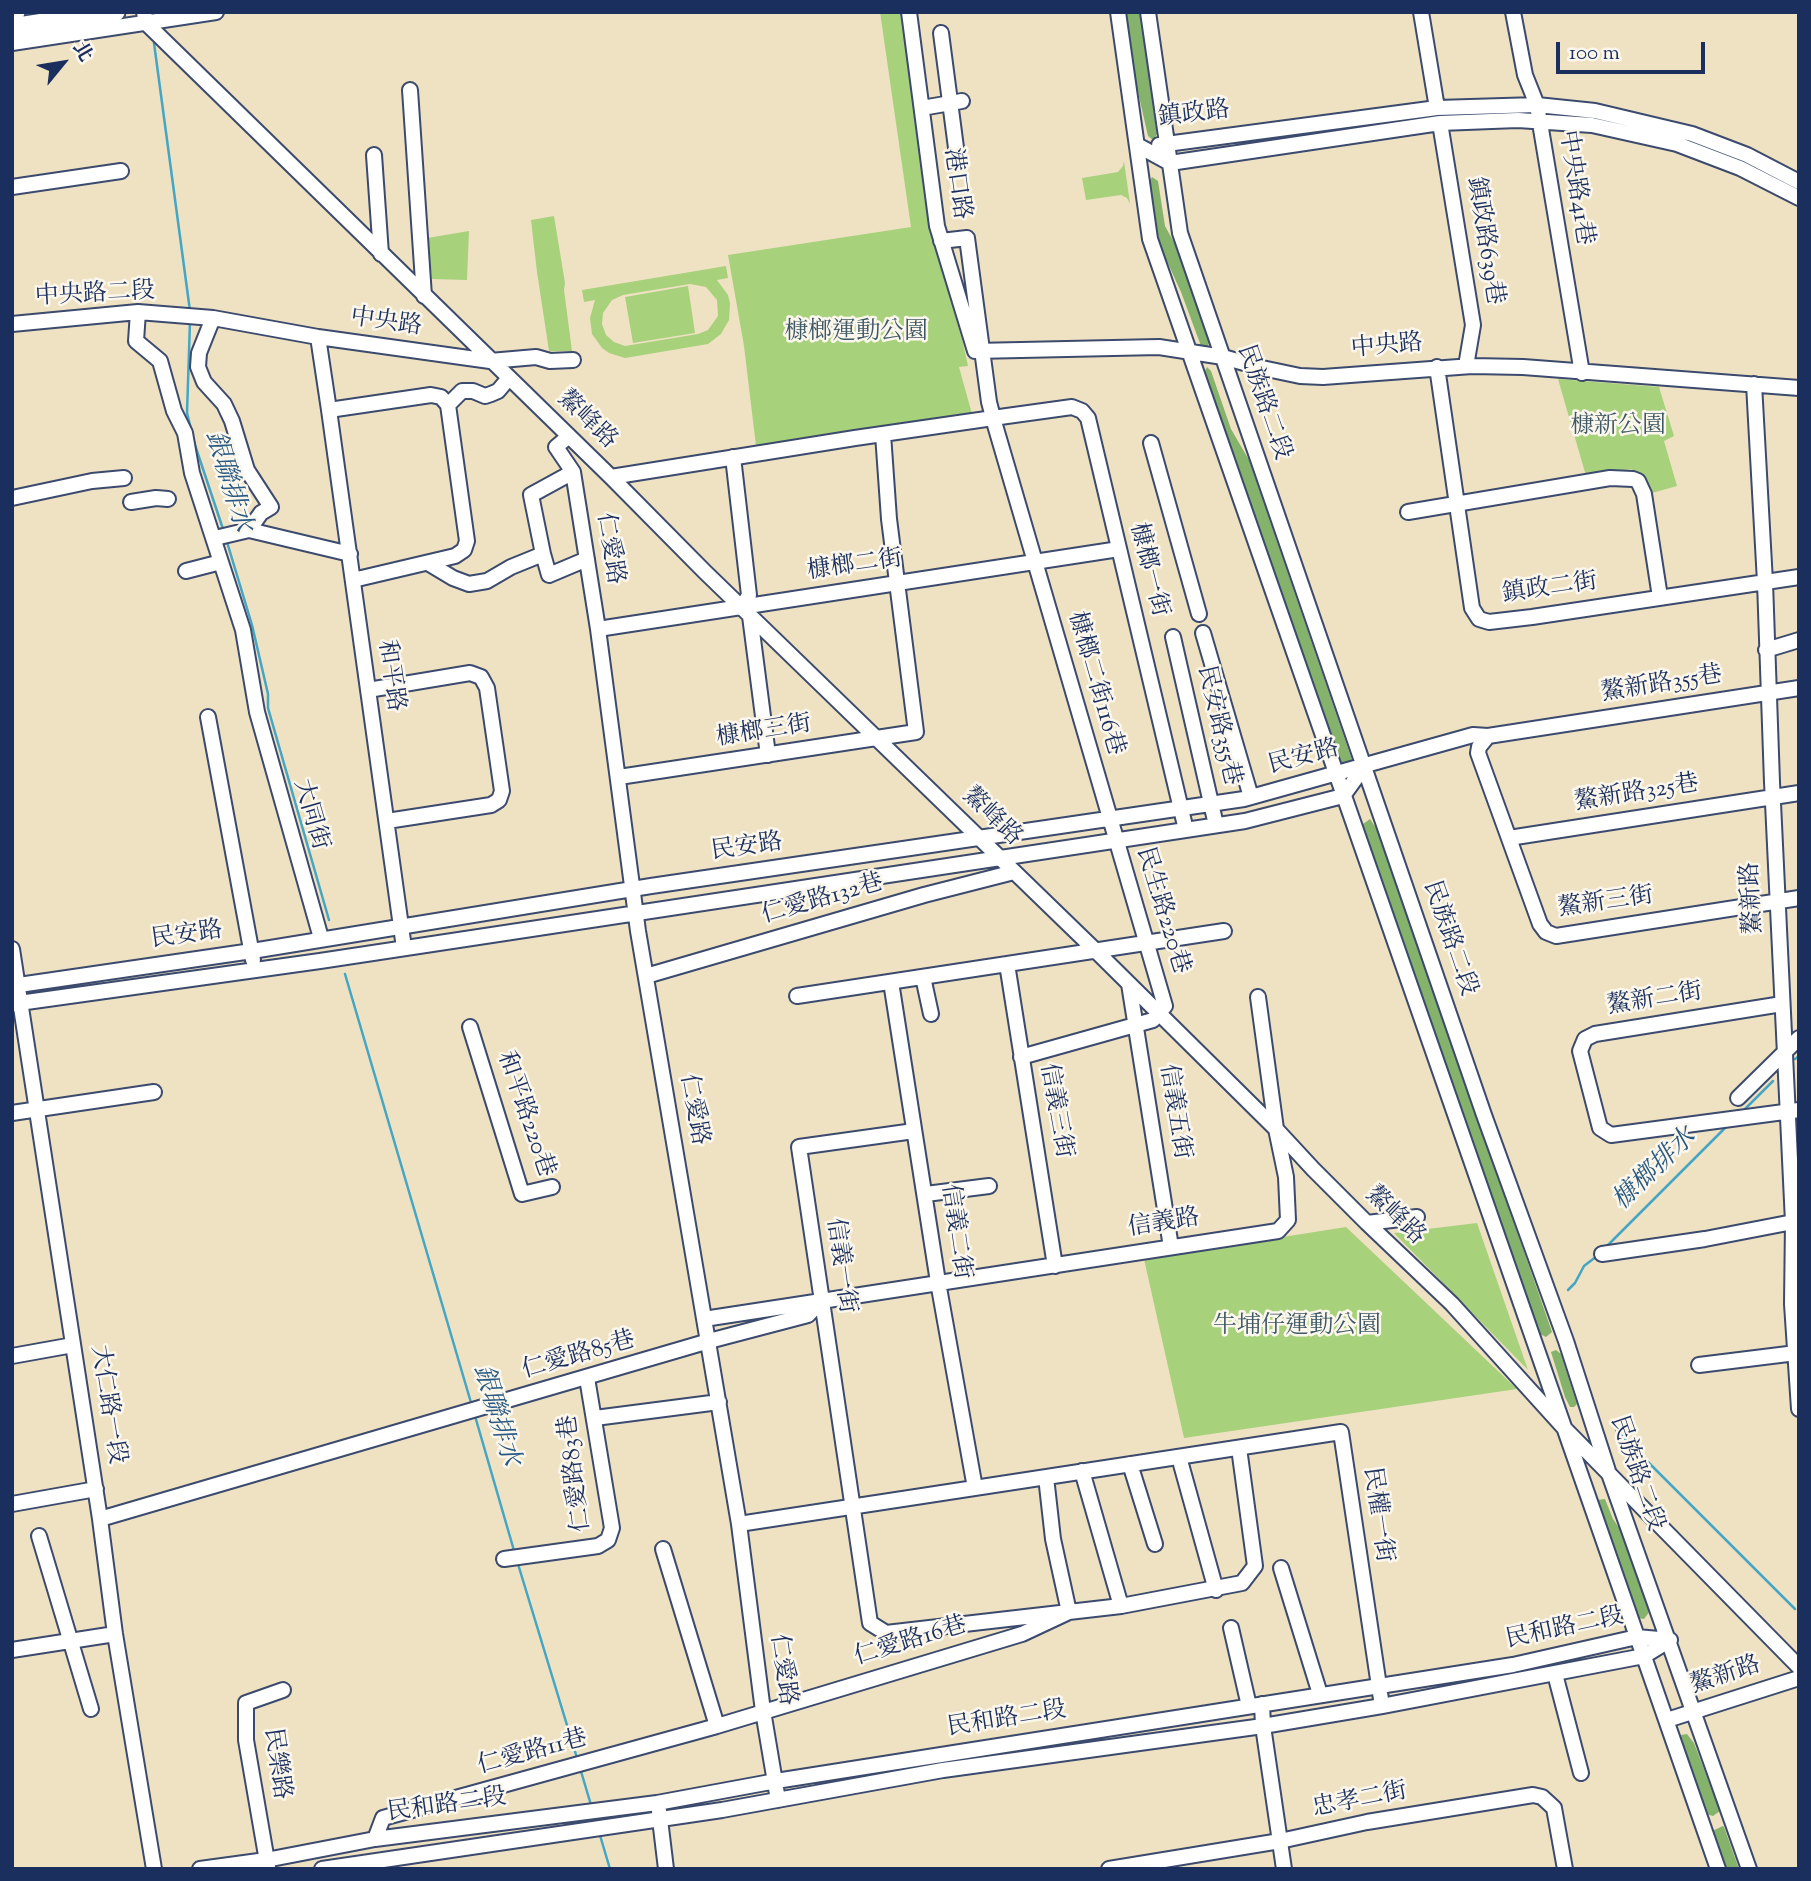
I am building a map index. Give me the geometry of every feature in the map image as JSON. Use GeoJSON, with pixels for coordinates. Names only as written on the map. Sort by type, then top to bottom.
{"type":"FeatureCollection","features":[{"type":"Feature","properties":{"kind":"highway"},"geometry":{"type":"LineString","coordinates":[[12,28],[116,12]]}},
{"type":"Feature","properties":{"kind":"street"},"geometry":{"type":"LineString","coordinates":[[12,43],[145,18],[216,12]]}},
{"type":"Feature","properties":{"kind":"street","name":"港口路"},"geometry":{"type":"LineString","coordinates":[[909,12],[937,226],[975,351],[982,351]]}},
{"type":"Feature","properties":{"kind":"street","name":"民族路二段"},"geometry":{"type":"LineString","coordinates":[[1118,12],[1150,239],[1718,1869]]}},
{"type":"Feature","properties":{"kind":"street","name":"民族路二段"},"geometry":{"type":"LineString","coordinates":[[1148,12],[1180,233],[1484,1115],[1566,1341],[1608,1471],[1749,1869]]}},
{"type":"Feature","properties":{"kind":"street"},"geometry":{"type":"LineString","coordinates":[[1421,12],[1437,108]]}},
{"type":"Feature","properties":{"kind":"street","name":"中央路41巷"},"geometry":{"type":"LineString","coordinates":[[1513,12],[1525,75],[1537,105],[1582,373]]}},
{"type":"Feature","properties":{"kind":"street","name":"鰲峰路"},"geometry":{"type":"LineString","coordinates":[[145,18],[381,254],[1096,951],[1276,1129],[1312,1170],[1452,1304],[1566,1430],[1799,1667]]}},
{"type":"Feature","properties":{"kind":"street"},"geometry":{"type":"LineString","coordinates":[[941,33],[956,102],[958,163]]}},
{"type":"Feature","properties":{"kind":"street"},"geometry":{"type":"LineString","coordinates":[[410,90],[424,296]]}},
{"type":"Feature","properties":{"kind":"street"},"geometry":{"type":"LineString","coordinates":[[922,108],[956,102]]}},
{"type":"Feature","properties":{"kind":"street","name":"鎮政路"},"geometry":{"type":"LineString","coordinates":[[1137,145],[1167,145],[1437,108],[1537,105],[1595,111],[1692,134],[1746,155],[1799,183]]}},
{"type":"Feature","properties":{"kind":"street","name":"鎮政路"},"geometry":{"type":"LineString","coordinates":[[1137,145],[1170,163],[1440,123],[1518,120],[1592,125],[1677,144],[1740,168],[1799,198]]}},
{"type":"Feature","properties":{"kind":"street","name":"鎮政路639巷"},"geometry":{"type":"LineString","coordinates":[[1440,123],[1474,325],[1466,366]]}},
{"type":"Feature","properties":{"kind":"street"},"geometry":{"type":"LineString","coordinates":[[374,155],[381,254]]}},
{"type":"Feature","properties":{"kind":"street"},"geometry":{"type":"LineString","coordinates":[[12,187],[121,171]]}},
{"type":"Feature","properties":{"kind":"street"},"geometry":{"type":"LineString","coordinates":[[941,241],[967,238],[993,418]]}},
{"type":"Feature","properties":{"kind":"street"},"geometry":{"type":"LineString","coordinates":[[138,312],[136,341],[160,360],[174,411],[185,433],[192,473],[215,538],[243,531],[350,554]]}},
{"type":"Feature","properties":{"kind":"street","name":"中央路二段"},"geometry":{"type":"LineString","coordinates":[[12,324],[138,312],[187,316]]}},
{"type":"Feature","properties":{"kind":"street","name":"中央路"},"geometry":{"type":"LineString","coordinates":[[187,316],[490,361],[536,357],[573,360]]}},
{"type":"Feature","properties":{"kind":"street"},"geometry":{"type":"LineString","coordinates":[[212,318],[199,353],[198,367],[204,382],[224,404],[247,470],[271,506],[243,531]]}},
{"type":"Feature","properties":{"kind":"street","name":"和平路"},"geometry":{"type":"LineString","coordinates":[[318,337],[404,948]]}},
{"type":"Feature","properties":{"kind":"street","name":"中央路"},"geometry":{"type":"LineString","coordinates":[[982,351],[1159,347],[1223,357],[1306,376],[1323,377],[1437,367],[1523,367],[1799,388]]}},
{"type":"Feature","properties":{"kind":"street","name":"鎮政二街"},"geometry":{"type":"LineString","coordinates":[[1437,367],[1472,608],[1479,619],[1489,622],[1521,618],[1799,577]]}},
{"type":"Feature","properties":{"kind":"street"},"geometry":{"type":"LineString","coordinates":[[448,405],[462,391],[473,391],[485,396],[498,391],[509,378]]}},
{"type":"Feature","properties":{"kind":"street","name":"鰲新路"},"geometry":{"type":"LineString","coordinates":[[1754,384],[1782,1004],[1793,1110],[1792,1304],[1799,1409]]}},
{"type":"Feature","properties":{"kind":"street"},"geometry":{"type":"LineString","coordinates":[[329,410],[431,395],[441,397],[448,405],[467,541],[464,550],[455,556],[353,580]]}},
{"type":"Feature","properties":{"kind":"street","name":"槺榔一街"},"geometry":{"type":"LineString","coordinates":[[611,477],[993,418],[1072,407],[1082,411],[1087,418],[1186,830]]}},
{"type":"Feature","properties":{"kind":"street","name":"槺榔二街116巷"},"geometry":{"type":"LineString","coordinates":[[993,418],[1110,819]]}},
{"type":"Feature","properties":{"kind":"street"},"geometry":{"type":"LineString","coordinates":[[883,434],[897,584]]}},
{"type":"Feature","properties":{"kind":"street","name":"仁愛路"},"geometry":{"type":"LineString","coordinates":[[569,436],[556,447],[573,472],[598,629],[636,912],[739,1524],[763,1711],[779,1800]]}},
{"type":"Feature","properties":{"kind":"street"},"geometry":{"type":"LineString","coordinates":[[1150,443],[1199,614]]}},
{"type":"Feature","properties":{"kind":"street"},"geometry":{"type":"LineString","coordinates":[[733,457],[749,595],[746,612],[768,755]]}},
{"type":"Feature","properties":{"kind":"street"},"geometry":{"type":"LineString","coordinates":[[573,472],[531,495],[549,575],[587,559]]}},
{"type":"Feature","properties":{"kind":"street"},"geometry":{"type":"LineString","coordinates":[[12,498],[92,481],[124,478]]}},
{"type":"Feature","properties":{"kind":"street"},"geometry":{"type":"LineString","coordinates":[[1408,512],[1611,478],[1638,481],[1644,494],[1660,597]]}},
{"type":"Feature","properties":{"kind":"street"},"geometry":{"type":"LineString","coordinates":[[131,502],[168,499]]}},
{"type":"Feature","properties":{"kind":"street","name":"大同街"},"geometry":{"type":"LineString","coordinates":[[215,538],[243,630],[255,704],[321,938]]}},
{"type":"Feature","properties":{"kind":"street","name":"槺榔二街"},"geometry":{"type":"LineString","coordinates":[[598,629],[746,612],[897,584],[1119,549]]}},
{"type":"Feature","properties":{"kind":"street"},"geometry":{"type":"LineString","coordinates":[[428,563],[468,584],[487,581],[511,567],[543,554]]}},
{"type":"Feature","properties":{"kind":"street"},"geometry":{"type":"LineString","coordinates":[[186,571],[221,562]]}},
{"type":"Feature","properties":{"kind":"street","name":"槺榔三街"},"geometry":{"type":"LineString","coordinates":[[619,777],[916,732],[897,584]]}},
{"type":"Feature","properties":{"kind":"street"},"geometry":{"type":"LineString","coordinates":[[1203,633],[1251,797]]}},
{"type":"Feature","properties":{"kind":"street","name":"民安路355巷"},"geometry":{"type":"LineString","coordinates":[[1173,637],[1216,825]]}},
{"type":"Feature","properties":{"kind":"street"},"geometry":{"type":"LineString","coordinates":[[1766,650],[1799,640]]}},
{"type":"Feature","properties":{"kind":"street"},"geometry":{"type":"LineString","coordinates":[[368,690],[470,673],[481,677],[488,688],[502,791],[499,800],[491,805],[387,821]]}},
{"type":"Feature","properties":{"kind":"street","name":"鰲新路355巷"},"geometry":{"type":"LineString","coordinates":[[1364,767],[1473,735],[1488,736],[1799,688]]}},
{"type":"Feature","properties":{"kind":"street"},"geometry":{"type":"LineString","coordinates":[[208,718],[255,969]]}},
{"type":"Feature","properties":{"kind":"street","name":"鰲新三街"},"geometry":{"type":"LineString","coordinates":[[1488,736],[1479,747],[1478,753],[1540,925],[1552,936],[1799,898]]}},
{"type":"Feature","properties":{"kind":"street","name":"民安路"},"geometry":{"type":"LineString","coordinates":[[15,986],[252,951],[633,889],[1251,797],[1364,767]]}},
{"type":"Feature","properties":{"kind":"street","name":"民安路"},"geometry":{"type":"LineString","coordinates":[[16,1003],[404,948],[1245,821],[1343,796],[1364,767]]}},
{"type":"Feature","properties":{"kind":"street","name":"鰲新路325巷"},"geometry":{"type":"LineString","coordinates":[[1509,838],[1799,793]]}},
{"type":"Feature","properties":{"kind":"street","name":"民生路220巷"},"geometry":{"type":"LineString","coordinates":[[1110,819],[1165,1006],[1159,1013]]}},
{"type":"Feature","properties":{"kind":"street","name":"仁愛路132巷"},"geometry":{"type":"LineString","coordinates":[[646,976],[924,895],[1014,872]]}},
{"type":"Feature","properties":{"kind":"street"},"geometry":{"type":"LineString","coordinates":[[797,996],[1224,931]]}},
{"type":"Feature","properties":{"kind":"street","name":"大仁路一段"},"geometry":{"type":"LineString","coordinates":[[12,949],[16,1003],[38,1110],[96,1489],[115,1634],[153,1869]]}},
{"type":"Feature","properties":{"kind":"street","name":"信義三街"},"geometry":{"type":"LineString","coordinates":[[1007,964],[1055,1266]]}},
{"type":"Feature","properties":{"kind":"street"},"geometry":{"type":"LineString","coordinates":[[923,977],[931,1014]]}},
{"type":"Feature","properties":{"kind":"street","name":"信義二街"},"geometry":{"type":"LineString","coordinates":[[891,982],[938,1282],[975,1488]]}},
{"type":"Feature","properties":{"kind":"street","name":"信義五街"},"geometry":{"type":"LineString","coordinates":[[1129,984],[1171,1247]]}},
{"type":"Feature","properties":{"kind":"street","name":"信義路"},"geometry":{"type":"LineString","coordinates":[[704,1319],[1278,1231],[1288,1220],[1286,1177],[1276,1129],[1258,997]]}},
{"type":"Feature","properties":{"kind":"street","name":"鰲新二街"},"geometry":{"type":"LineString","coordinates":[[1782,1004],[1588,1036],[1580,1051],[1600,1128],[1611,1135],[1793,1110]]}},
{"type":"Feature","properties":{"kind":"street"},"geometry":{"type":"LineString","coordinates":[[1021,1057],[1153,1020],[1159,1013]]}},
{"type":"Feature","properties":{"kind":"street","name":"和平路220巷"},"geometry":{"type":"LineString","coordinates":[[470,1027],[522,1194],[552,1187]]}},
{"type":"Feature","properties":{"kind":"street"},"geometry":{"type":"LineString","coordinates":[[1738,1098],[1799,1038]]}},
{"type":"Feature","properties":{"kind":"street"},"geometry":{"type":"LineString","coordinates":[[12,1113],[154,1092]]}},
{"type":"Feature","properties":{"kind":"street","name":"信義一街"},"geometry":{"type":"LineString","coordinates":[[914,1131],[799,1147],[870,1623],[886,1633],[1069,1612]]}},
{"type":"Feature","properties":{"kind":"street"},"geometry":{"type":"LineString","coordinates":[[926,1194],[989,1186]]}},
{"type":"Feature","properties":{"kind":"street"},"geometry":{"type":"LineString","coordinates":[[1367,1223],[1418,1217]]}},
{"type":"Feature","properties":{"kind":"street"},"geometry":{"type":"LineString","coordinates":[[1602,1254],[1705,1239],[1793,1222]]}},
{"type":"Feature","properties":{"kind":"street","name":"信義路"},"geometry":{"type":"LineString","coordinates":[[709,1341],[808,1315],[821,1301]]}},
{"type":"Feature","properties":{"kind":"street","name":"仁愛路85巷"},"geometry":{"type":"LineString","coordinates":[[100,1519],[709,1341]]}},
{"type":"Feature","properties":{"kind":"street"},"geometry":{"type":"LineString","coordinates":[[12,1356],[74,1345]]}},
{"type":"Feature","properties":{"kind":"street"},"geometry":{"type":"LineString","coordinates":[[1699,1365],[1796,1353]]}},
{"type":"Feature","properties":{"kind":"street","name":"仁愛路83巷"},"geometry":{"type":"LineString","coordinates":[[512,1558],[598,1545],[608,1540],[612,1528],[587,1378]]}},
{"type":"Feature","properties":{"kind":"street"},"geometry":{"type":"LineString","coordinates":[[595,1418],[719,1402]]}},
{"type":"Feature","properties":{"kind":"street","name":"民權一街"},"geometry":{"type":"LineString","coordinates":[[739,1524],[1341,1432],[1382,1706]]}},
{"type":"Feature","properties":{"kind":"street"},"geometry":{"type":"LineString","coordinates":[[1046,1477],[1054,1539],[1069,1612],[1121,1606],[1242,1583],[1255,1566],[1239,1448]]}},
{"type":"Feature","properties":{"kind":"street"},"geometry":{"type":"LineString","coordinates":[[1179,1457],[1216,1590]]}},
{"type":"Feature","properties":{"kind":"street"},"geometry":{"type":"LineString","coordinates":[[1130,1464],[1155,1544]]}},
{"type":"Feature","properties":{"kind":"street"},"geometry":{"type":"LineString","coordinates":[[1082,1471],[1121,1606]]}},
{"type":"Feature","properties":{"kind":"street"},"geometry":{"type":"LineString","coordinates":[[12,1504],[96,1489]]}},
{"type":"Feature","properties":{"kind":"street"},"geometry":{"type":"LineString","coordinates":[[38,1536],[90,1709]]}},
{"type":"Feature","properties":{"kind":"street"},"geometry":{"type":"LineString","coordinates":[[663,1549],[717,1726]]}},
{"type":"Feature","properties":{"kind":"street"},"geometry":{"type":"LineString","coordinates":[[1281,1568],[1320,1694]]}},
{"type":"Feature","properties":{"kind":"street","name":"仁愛路16巷"},"geometry":{"type":"LineString","coordinates":[[763,1711],[1021,1634],[1069,1612]]}},
{"type":"Feature","properties":{"kind":"street"},"geometry":{"type":"LineString","coordinates":[[1231,1629],[1263,1726],[1284,1869]]}},
{"type":"Feature","properties":{"kind":"street"},"geometry":{"type":"LineString","coordinates":[[12,1650],[115,1634]]}},
{"type":"Feature","properties":{"kind":"street","name":"民和路二段"},"geometry":{"type":"LineString","coordinates":[[200,1869],[267,1864],[375,1839],[657,1803],[776,1780],[1513,1665],[1637,1637],[1670,1640]]}},
{"type":"Feature","properties":{"kind":"street","name":"民和路二段"},"geometry":{"type":"LineString","coordinates":[[322,1869],[660,1819],[943,1770],[1263,1726],[1382,1706],[1644,1656],[1670,1640]]}},
{"type":"Feature","properties":{"kind":"street"},"geometry":{"type":"LineString","coordinates":[[1555,1674],[1581,1773]]}},
{"type":"Feature","properties":{"kind":"street","name":"鰲新路"},"geometry":{"type":"LineString","coordinates":[[1667,1720],[1799,1678]]}},
{"type":"Feature","properties":{"kind":"street","name":"民樂路"},"geometry":{"type":"LineString","coordinates":[[267,1864],[246,1740],[246,1703],[283,1690]]}},
{"type":"Feature","properties":{"kind":"street","name":"仁愛路11巷"},"geometry":{"type":"LineString","coordinates":[[375,1839],[383,1818],[763,1711]]}},
{"type":"Feature","properties":{"kind":"street","name":"忠孝二街"},"geometry":{"type":"LineString","coordinates":[[1109,1869],[1169,1865],[1367,1822],[1533,1795],[1542,1797],[1554,1808],[1565,1869]]}},
{"type":"Feature","properties":{"kind":"street"},"geometry":{"type":"LineString","coordinates":[[657,1803],[666,1869]]}},
{"type":"Feature","properties":{"kind":"street"},"geometry":{"type":"LineString","coordinates":[[463,1828],[464,1846]]}},
{"type":"Feature","properties":{"kind":"green space","name":"槺榔運動公園"},"geometry":{"type":"Polygon","coordinates":[[[880,12],[905,12],[930,225],[963,343],[968,366],[959,367],[972,414],[756,446],[744,346],[728,255],[911,227],[880,12]]]}},
{"type":"Feature","properties":{"kind":"green space"},"geometry":{"type":"Polygon","coordinates":[[[1125,12],[1141,12],[1157,134],[1153,140],[1148,136],[1135,79],[1125,12]]]}},
{"type":"Feature","properties":{"kind":"green space"},"geometry":{"type":"Polygon","coordinates":[[[1124,161],[1130,204],[1127,198],[1121,195],[1086,200],[1082,178],[1118,172],[1124,161]]]}},
{"type":"Feature","properties":{"kind":"green space"},"geometry":{"type":"Polygon","coordinates":[[[1152,177],[1158,181],[1165,226],[1175,244],[1209,343],[1207,349],[1201,346],[1156,230],[1149,182],[1152,177]]]}},
{"type":"Feature","properties":{"kind":"green space"},"geometry":{"type":"Polygon","coordinates":[[[554,216],[572,351],[549,351],[537,272],[531,220],[554,216]]]}},
{"type":"Feature","properties":{"kind":"green space"},"geometry":{"type":"Polygon","coordinates":[[[469,231],[467,280],[432,279],[427,238],[469,231]]]}},
{"type":"Feature","properties":{"kind":"green space"},"geometry":{"type":"Polygon","coordinates":[[[726,266],[728,278],[717,280],[728,295],[729,320],[721,334],[708,344],[625,358],[602,348],[592,334],[590,318],[595,300],[584,302],[582,290],[726,266]],[[690,284],[623,295],[612,300],[603,313],[602,324],[606,335],[625,346],[708,330],[718,316],[717,300],[706,287],[690,284]]]}},
{"type":"Feature","properties":{"kind":"green space"},"geometry":{"type":"Polygon","coordinates":[[[688,286],[695,333],[633,343],[625,297],[688,286]]]}},
{"type":"Feature","properties":{"kind":"green space"},"geometry":{"type":"Polygon","coordinates":[[[1207,367],[1211,371],[1231,429],[1249,460],[1352,760],[1351,764],[1345,767],[1341,764],[1329,737],[1204,373],[1207,367]]]}},
{"type":"Feature","properties":{"kind":"green space","name":"槺新公園"},"geometry":{"type":"Polygon","coordinates":[[[1558,379],[1659,387],[1674,436],[1664,441],[1677,486],[1652,493],[1645,477],[1631,469],[1586,476],[1558,379]]]}},
{"type":"Feature","properties":{"kind":"green space"},"geometry":{"type":"Polygon","coordinates":[[[1370,819],[1378,831],[1552,1332],[1546,1337],[1540,1334],[1364,829],[1363,824],[1370,819]]]}},
{"type":"Feature","properties":{"kind":"green space"},"geometry":{"type":"Polygon","coordinates":[[[1477,1223],[1528,1370],[1394,1233],[1477,1223]]]}},
{"type":"Feature","properties":{"kind":"green space","name":"牛埔仔運動公園"},"geometry":{"type":"Polygon","coordinates":[[[1346,1227],[1517,1389],[1184,1438],[1144,1259],[1346,1227]]]}},
{"type":"Feature","properties":{"kind":"green space"},"geometry":{"type":"Polygon","coordinates":[[[1556,1350],[1561,1354],[1577,1404],[1574,1407],[1570,1407],[1565,1397],[1551,1352],[1556,1350]]]}},
{"type":"Feature","properties":{"kind":"green space"},"geometry":{"type":"Polygon","coordinates":[[[1605,1499],[1622,1532],[1650,1611],[1644,1619],[1638,1618],[1597,1500],[1605,1499]]]}},
{"type":"Feature","properties":{"kind":"green space"},"geometry":{"type":"Polygon","coordinates":[[[1687,1734],[1694,1743],[1720,1811],[1713,1816],[1706,1814],[1681,1742],[1681,1735],[1687,1734]]]}},
{"type":"Feature","properties":{"kind":"green space"},"geometry":{"type":"Polygon","coordinates":[[[1723,1826],[1739,1869],[1725,1869],[1712,1831],[1723,1826]]]}},
{"type":"Feature","properties":{"kind":"waterway","name":"銀聯排水"},"geometry":{"type":"LineString","coordinates":[[154,43],[190,311]]}},
{"type":"Feature","properties":{"kind":"waterway","name":"銀聯排水"},"geometry":{"type":"LineString","coordinates":[[190,321],[187,413],[191,429]]}},
{"type":"Feature","properties":{"kind":"waterway","name":"銀聯排水"},"geometry":{"type":"LineString","coordinates":[[193,439],[224,532]]}},
{"type":"Feature","properties":{"kind":"waterway","name":"銀聯排水"},"geometry":{"type":"LineString","coordinates":[[227,542],[252,625],[268,694],[268,708],[329,920]]}},
{"type":"Feature","properties":{"kind":"waterway","name":"銀聯排水"},"geometry":{"type":"LineString","coordinates":[[345,974],[472,1406]]}},
{"type":"Feature","properties":{"kind":"waterway","name":"槺榔排水"},"geometry":{"type":"LineString","coordinates":[[1795,1059],[1799,1056]]}},
{"type":"Feature","properties":{"kind":"waterway","name":"槺榔排水"},"geometry":{"type":"LineString","coordinates":[[1743,1111],[1773,1081]]}},
{"type":"Feature","properties":{"kind":"waterway","name":"槺榔排水"},"geometry":{"type":"LineString","coordinates":[[1604,1249],[1728,1125]]}},
{"type":"Feature","properties":{"kind":"waterway","name":"槺榔排水"},"geometry":{"type":"LineString","coordinates":[[1568,1290],[1584,1266],[1597,1256]]}},
{"type":"Feature","properties":{"kind":"waterway","name":"銀聯排水"},"geometry":{"type":"LineString","coordinates":[[475,1416],[515,1554]]}},
{"type":"Feature","properties":{"kind":"waterway","name":"槺榔排水"},"geometry":{"type":"LineString","coordinates":[[1616,1430],[1795,1609]]}},
{"type":"Feature","properties":{"kind":"waterway","name":"銀聯排水"},"geometry":{"type":"LineString","coordinates":[[518,1564],[577,1758]]}},
{"type":"Feature","properties":{"kind":"waterway","name":"銀聯排水"},"geometry":{"type":"LineString","coordinates":[[580,1768],[591,1805]]}},
{"type":"Feature","properties":{"kind":"waterway","name":"銀聯排水"},"geometry":{"type":"LineString","coordinates":[[599,1832],[610,1869]]}}]}
